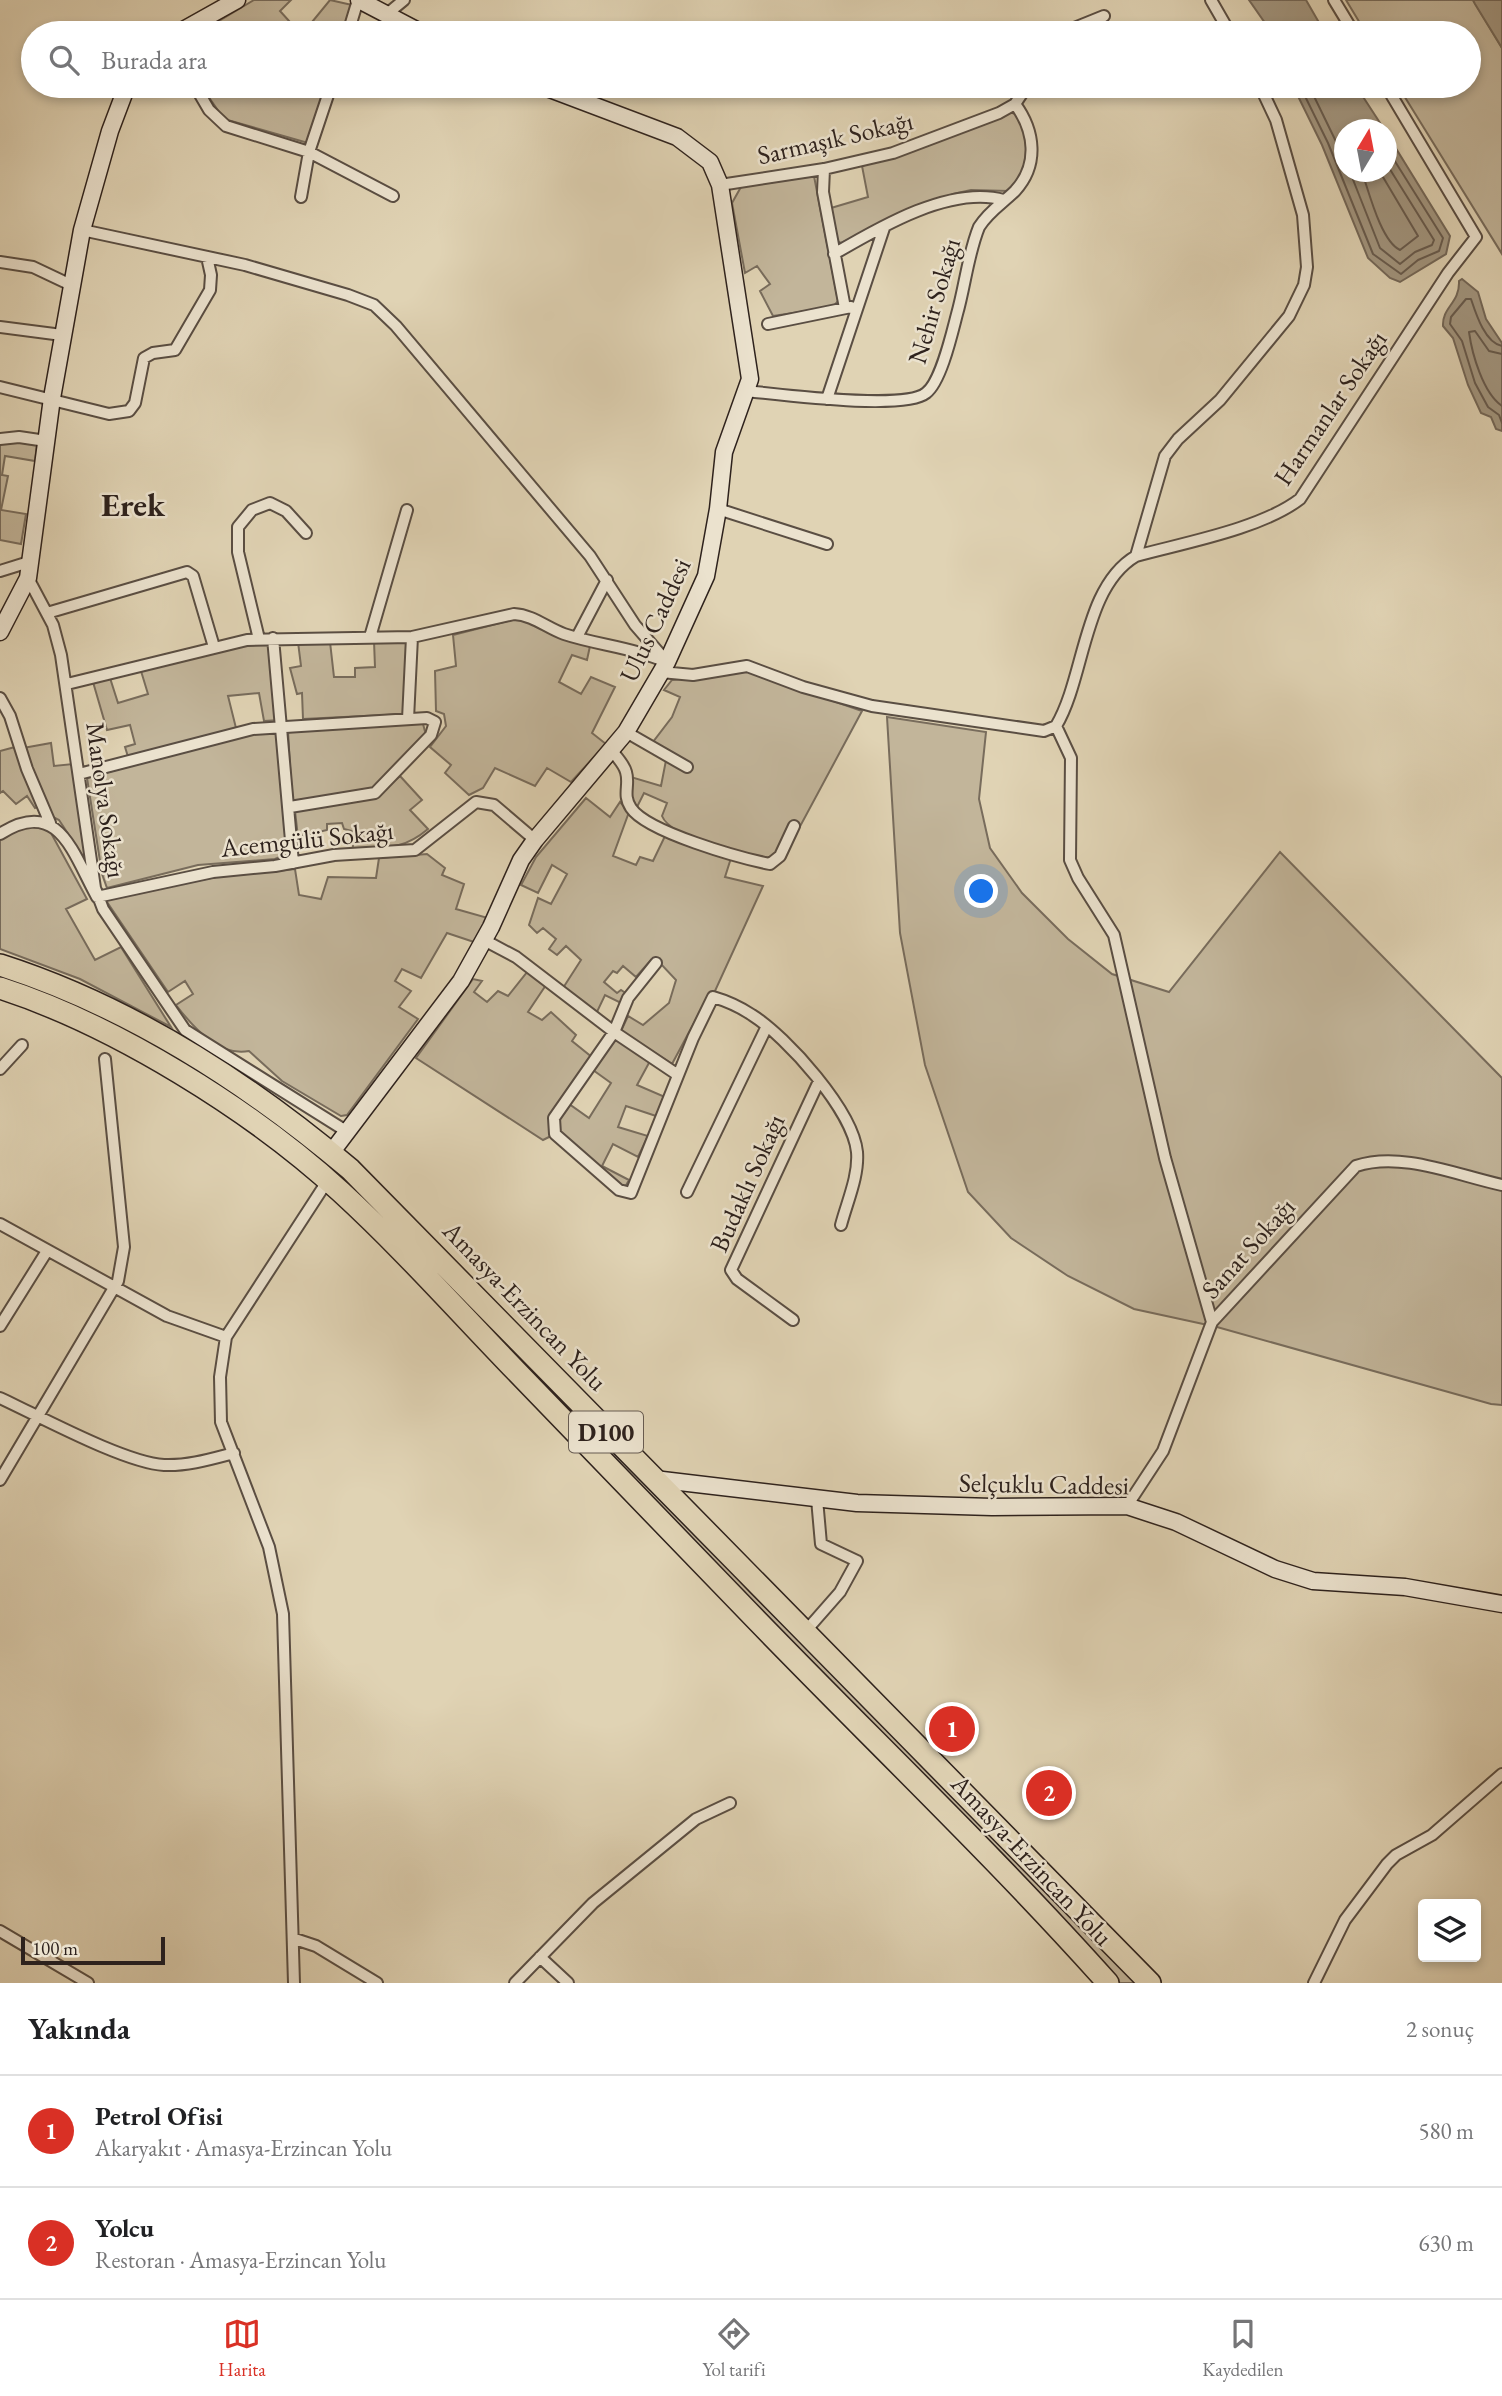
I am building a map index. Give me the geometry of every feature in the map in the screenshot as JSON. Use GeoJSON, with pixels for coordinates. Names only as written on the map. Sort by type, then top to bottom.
{"type":"FeatureCollection","features":[{"type":"Feature","properties":{"kind":"highway","name":"Amasya-Erzincan Yolu"},"geometry":{"type":"LineString","coordinates":[[0,965],[64,989],[155,1035],[244,1090],[331,1153],[410,1227],[803,1633],[1150,1983]]}},
{"type":"Feature","properties":{"kind":"highway","name":"Amasya-Erzincan Yolu"},"geometry":{"type":"LineString","coordinates":[[0,988],[97,1029],[167,1067],[284,1145],[328,1180],[412,1261],[741,1605],[959,1822],[1108,1983]]}},
{"type":"Feature","properties":{"kind":"street"},"geometry":{"type":"LineString","coordinates":[[199,21],[237,0]]}},
{"type":"Feature","properties":{"kind":"street"},"geometry":{"type":"LineString","coordinates":[[352,21],[358,0],[400,21]]}},
{"type":"Feature","properties":{"kind":"street"},"geometry":{"type":"LineString","coordinates":[[387,14],[404,0]]}},
{"type":"Feature","properties":{"kind":"street"},"geometry":{"type":"LineString","coordinates":[[1211,0],[1223,21]]}},
{"type":"Feature","properties":{"kind":"street"},"geometry":{"type":"LineString","coordinates":[[1334,0],[1347,21]]}},
{"type":"Feature","properties":{"kind":"street"},"geometry":{"type":"LineString","coordinates":[[1092,21],[1104,16]]}},
{"type":"Feature","properties":{"kind":"street"},"geometry":{"type":"LineString","coordinates":[[0,632],[28,570],[62,335],[82,230],[110,131],[122,98]]}},
{"type":"Feature","properties":{"kind":"street"},"geometry":{"type":"LineString","coordinates":[[202,98],[209,110],[226,126],[309,152],[393,196]]}},
{"type":"Feature","properties":{"kind":"street"},"geometry":{"type":"LineString","coordinates":[[301,197],[309,152],[327,98]]}},
{"type":"Feature","properties":{"kind":"street","name":"Ulus Caddesi"},"geometry":{"type":"LineString","coordinates":[[331,1153],[449,997],[484,940],[521,860],[535,840],[626,732],[664,667],[706,576],[719,509],[724,452],[750,379],[749,356],[720,185],[716,172],[701,153],[677,137],[574,98]]}},
{"type":"Feature","properties":{"kind":"street"},"geometry":{"type":"LineString","coordinates":[[1015,104],[1019,98]]}},
{"type":"Feature","properties":{"kind":"street"},"geometry":{"type":"LineString","coordinates":[[1212,1322],[1165,1158],[1114,935],[1077,878],[1070,860],[1071,758],[1056,726],[1100,602],[1125,563],[1136,556],[1165,456],[1178,439],[1220,400],[1289,316],[1304,285],[1307,267],[1303,215],[1276,120],[1266,98]]}},
{"type":"Feature","properties":{"kind":"street","name":"Harmanlar Sokağı"},"geometry":{"type":"LineString","coordinates":[[1136,556],[1227,531],[1289,508],[1300,499],[1448,273],[1476,237],[1393,98]]}},
{"type":"Feature","properties":{"kind":"street","name":"Sarmaşık Sokağı"},"geometry":{"type":"LineString","coordinates":[[720,185],[824,169],[893,153],[968,127],[1015,104]]}},
{"type":"Feature","properties":{"kind":"street","name":"Nehir Sokağı"},"geometry":{"type":"LineString","coordinates":[[746,391],[827,399],[902,399],[928,392],[950,338],[976,235],[984,219],[1024,178],[1033,158],[1028,124],[1015,104]]}},
{"type":"Feature","properties":{"kind":"street"},"geometry":{"type":"LineString","coordinates":[[824,169],[823,192],[845,308]]}},
{"type":"Feature","properties":{"kind":"street"},"geometry":{"type":"LineString","coordinates":[[834,254],[884,228],[955,198],[982,194],[1004,200]]}},
{"type":"Feature","properties":{"kind":"street"},"geometry":{"type":"LineString","coordinates":[[827,399],[884,228]]}},
{"type":"Feature","properties":{"kind":"street"},"geometry":{"type":"LineString","coordinates":[[82,230],[207,257],[348,295],[380,310],[422,356],[607,580],[664,667]]}},
{"type":"Feature","properties":{"kind":"street"},"geometry":{"type":"LineString","coordinates":[[0,387],[109,414],[130,411],[135,403],[144,358],[153,353],[175,350],[206,299],[211,282],[207,257]]}},
{"type":"Feature","properties":{"kind":"street"},"geometry":{"type":"LineString","coordinates":[[0,262],[33,267],[71,285]]}},
{"type":"Feature","properties":{"kind":"street"},"geometry":{"type":"LineString","coordinates":[[768,324],[857,306]]}},
{"type":"Feature","properties":{"kind":"street"},"geometry":{"type":"LineString","coordinates":[[0,327],[62,335]]}},
{"type":"Feature","properties":{"kind":"street"},"geometry":{"type":"LineString","coordinates":[[0,439],[19,437],[46,441]]}},
{"type":"Feature","properties":{"kind":"street"},"geometry":{"type":"LineString","coordinates":[[258,639],[238,552],[238,527],[252,510],[270,503],[280,506],[306,533]]}},
{"type":"Feature","properties":{"kind":"street"},"geometry":{"type":"LineString","coordinates":[[719,509],[827,544]]}},
{"type":"Feature","properties":{"kind":"street"},"geometry":{"type":"LineString","coordinates":[[370,638],[407,510]]}},
{"type":"Feature","properties":{"kind":"street"},"geometry":{"type":"LineString","coordinates":[[3,568],[28,570]]}},
{"type":"Feature","properties":{"kind":"street","name":"Manolya Sokağı"},"geometry":{"type":"LineString","coordinates":[[28,570],[55,633],[67,684],[97,897],[185,1030],[346,1131]]}},
{"type":"Feature","properties":{"kind":"street"},"geometry":{"type":"LineString","coordinates":[[47,613],[187,572],[193,576],[214,647]]}},
{"type":"Feature","properties":{"kind":"street"},"geometry":{"type":"LineString","coordinates":[[577,637],[607,580]]}},
{"type":"Feature","properties":{"kind":"street"},"geometry":{"type":"LineString","coordinates":[[67,684],[214,647],[258,639],[412,637],[514,614],[531,617],[577,637],[631,649],[664,667],[693,675],[747,666],[821,693],[888,709],[1045,731],[1056,726]]}},
{"type":"Feature","properties":{"kind":"street"},"geometry":{"type":"LineString","coordinates":[[408,719],[412,637]]}},
{"type":"Feature","properties":{"kind":"street"},"geometry":{"type":"LineString","coordinates":[[273,638],[283,726],[293,863]]}},
{"type":"Feature","properties":{"kind":"street"},"geometry":{"type":"LineString","coordinates":[[0,698],[10,716],[23,759],[51,823],[64,839],[97,897]]}},
{"type":"Feature","properties":{"kind":"street"},"geometry":{"type":"LineString","coordinates":[[79,774],[229,734],[283,726],[431,719],[436,728],[382,788],[368,794],[290,807]]}},
{"type":"Feature","properties":{"kind":"street"},"geometry":{"type":"LineString","coordinates":[[626,732],[687,767]]}},
{"type":"Feature","properties":{"kind":"street"},"geometry":{"type":"LineString","coordinates":[[611,750],[626,772],[625,796],[631,808],[641,818],[668,831],[731,855],[770,864],[780,856],[794,826]]}},
{"type":"Feature","properties":{"kind":"street","name":"Acemgülü Sokağı"},"geometry":{"type":"LineString","coordinates":[[97,897],[213,872],[293,863],[334,855],[415,850],[470,804],[480,801],[494,805],[535,840]]}},
{"type":"Feature","properties":{"kind":"street"},"geometry":{"type":"LineString","coordinates":[[0,834],[22,821],[41,820],[51,823]]}},
{"type":"Feature","properties":{"kind":"street"},"geometry":{"type":"LineString","coordinates":[[484,940],[516,957],[614,1032],[678,1075]]}},
{"type":"Feature","properties":{"kind":"street"},"geometry":{"type":"LineString","coordinates":[[656,963],[628,998],[614,1032],[554,1118],[554,1126],[561,1141],[626,1194],[631,1194],[678,1075],[713,996],[751,1014],[766,1026],[819,1081],[842,1113],[855,1142],[857,1156],[841,1225]]}},
{"type":"Feature","properties":{"kind":"street","name":"Budaklı Sokağı"},"geometry":{"type":"LineString","coordinates":[[687,1192],[766,1026]]}},
{"type":"Feature","properties":{"kind":"street"},"geometry":{"type":"LineString","coordinates":[[0,1069],[22,1045]]}},
{"type":"Feature","properties":{"kind":"street"},"geometry":{"type":"LineString","coordinates":[[0,1480],[118,1281],[124,1247],[105,1059]]}},
{"type":"Feature","properties":{"kind":"street","name":"Budaklı Sokağı"},"geometry":{"type":"LineString","coordinates":[[793,1320],[737,1279],[731,1270],[819,1081]]}},
{"type":"Feature","properties":{"kind":"street","name":"Sanat Sokağı"},"geometry":{"type":"LineString","coordinates":[[1126,1506],[1163,1451],[1212,1322],[1356,1166],[1375,1160],[1406,1162],[1502,1185]]}},
{"type":"Feature","properties":{"kind":"street"},"geometry":{"type":"LineString","coordinates":[[294,1983],[295,1939],[283,1614],[269,1547],[221,1422],[220,1377],[226,1337],[328,1180]]}},
{"type":"Feature","properties":{"kind":"street"},"geometry":{"type":"LineString","coordinates":[[0,1224],[167,1316],[226,1337]]}},
{"type":"Feature","properties":{"kind":"street"},"geometry":{"type":"LineString","coordinates":[[0,1325],[47,1251]]}},
{"type":"Feature","properties":{"kind":"street"},"geometry":{"type":"LineString","coordinates":[[0,1398],[135,1459],[164,1465],[195,1463],[233,1453]]}},
{"type":"Feature","properties":{"kind":"street","name":"Selçuklu Caddesi"},"geometry":{"type":"LineString","coordinates":[[654,1479],[817,1499],[909,1506],[1126,1506],[1177,1522],[1275,1569],[1306,1579],[1415,1588],[1502,1604]]}},
{"type":"Feature","properties":{"kind":"street"},"geometry":{"type":"LineString","coordinates":[[803,1633],[840,1592],[857,1562],[821,1544],[817,1499]]}},
{"type":"Feature","properties":{"kind":"street"},"geometry":{"type":"LineString","coordinates":[[1314,1983],[1345,1920],[1387,1864],[1396,1855],[1433,1835],[1502,1774]]}},
{"type":"Feature","properties":{"kind":"street"},"geometry":{"type":"LineString","coordinates":[[515,1983],[593,1903],[696,1819],[730,1802]]}},
{"type":"Feature","properties":{"kind":"street"},"geometry":{"type":"LineString","coordinates":[[0,1931],[88,1983]]}},
{"type":"Feature","properties":{"kind":"street"},"geometry":{"type":"LineString","coordinates":[[295,1939],[316,1946],[377,1983]]}},
{"type":"Feature","properties":{"kind":"street"},"geometry":{"type":"LineString","coordinates":[[540,1956],[568,1983]]}},
{"type":"Feature","properties":{"kind":"shaded area"},"geometry":{"type":"Polygon","coordinates":[[[254,0],[291,0],[280,11],[289,21],[219,21],[254,0]]]}},
{"type":"Feature","properties":{"kind":"shaded area"},"geometry":{"type":"Polygon","coordinates":[[[330,0],[352,5],[347,21],[313,21],[330,0]]]}},
{"type":"Feature","properties":{"kind":"shaded area"},"geometry":{"type":"Polygon","coordinates":[[[1346,0],[1473,0],[1502,48],[1502,254],[1405,98],[1481,98],[1481,21],[1359,21],[1346,0]]]}},
{"type":"Feature","properties":{"kind":"shaded area"},"geometry":{"type":"Polygon","coordinates":[[[209,98],[322,98],[308,143],[224,119],[209,98]]]}},
{"type":"Feature","properties":{"kind":"shaded area"},"geometry":{"type":"Polygon","coordinates":[[[1009,112],[1019,115],[1028,155],[1022,172],[1009,191],[971,190],[953,194],[841,243],[837,241],[831,208],[868,197],[862,166],[1009,112]]]}},
{"type":"Feature","properties":{"kind":"shaded area"},"geometry":{"type":"Polygon","coordinates":[[[814,176],[838,301],[833,307],[773,316],[760,291],[770,284],[757,266],[745,273],[732,203],[741,187],[814,176]]]}},
{"type":"Feature","properties":{"kind":"shaded area"},"geometry":{"type":"Polygon","coordinates":[[[14,441],[37,443],[35,461],[5,456],[2,475],[8,476],[1,510],[26,514],[21,544],[0,540],[0,444],[14,441]]]}},
{"type":"Feature","properties":{"kind":"shaded area"},"geometry":{"type":"Polygon","coordinates":[[[520,618],[590,646],[587,660],[572,655],[559,682],[581,694],[591,677],[615,687],[592,733],[606,744],[571,782],[547,768],[535,786],[495,768],[483,788],[469,795],[445,773],[451,765],[430,747],[446,726],[444,714],[436,711],[435,671],[456,666],[453,635],[520,618]]]}},
{"type":"Feature","properties":{"kind":"shaded area"},"geometry":{"type":"Polygon","coordinates":[[[407,640],[405,714],[303,719],[302,693],[297,694],[290,668],[301,666],[298,642],[330,642],[334,677],[355,677],[355,668],[375,667],[374,641],[407,640]]]}},
{"type":"Feature","properties":{"kind":"shaded area"},"geometry":{"type":"Polygon","coordinates":[[[270,644],[280,720],[264,721],[259,693],[228,696],[236,728],[129,760],[125,747],[135,744],[130,725],[107,730],[93,682],[110,678],[118,703],[148,694],[141,671],[242,646],[270,644]]]}},
{"type":"Feature","properties":{"kind":"shaded area"},"geometry":{"type":"Polygon","coordinates":[[[747,671],[862,711],[782,860],[716,846],[681,833],[662,816],[667,803],[644,793],[636,809],[632,803],[631,777],[661,786],[668,750],[653,742],[672,717],[680,697],[664,690],[672,680],[747,671]]]}},
{"type":"Feature","properties":{"kind":"shaded area"},"geometry":{"type":"Polygon","coordinates":[[[887,717],[986,732],[979,799],[990,848],[1022,893],[1068,939],[1112,974],[1169,992],[1280,852],[1502,1078],[1502,1405],[1217,1327],[1134,1309],[1068,1276],[1011,1238],[968,1192],[925,1065],[900,933],[887,717]]]}},
{"type":"Feature","properties":{"kind":"shaded area"},"geometry":{"type":"Polygon","coordinates":[[[423,724],[426,735],[373,790],[292,801],[288,731],[423,724]]]}},
{"type":"Feature","properties":{"kind":"shaded area"},"geometry":{"type":"Polygon","coordinates":[[[281,730],[287,854],[275,859],[198,865],[107,888],[102,874],[87,778],[247,734],[281,730]]]}},
{"type":"Feature","properties":{"kind":"shaded area"},"geometry":{"type":"Polygon","coordinates":[[[51,743],[54,766],[73,764],[88,864],[59,820],[51,816],[23,748],[51,743]]]}},
{"type":"Feature","properties":{"kind":"shaded area"},"geometry":{"type":"Polygon","coordinates":[[[15,747],[40,806],[35,808],[27,796],[16,804],[3,791],[0,793],[0,751],[15,747]]]}},
{"type":"Feature","properties":{"kind":"shaded area"},"geometry":{"type":"Polygon","coordinates":[[[400,776],[422,800],[410,810],[428,829],[419,836],[393,846],[353,848],[352,831],[344,829],[342,823],[327,824],[327,830],[298,837],[295,811],[378,795],[400,776]]]}},
{"type":"Feature","properties":{"kind":"shaded area"},"geometry":{"type":"Polygon","coordinates":[[[586,798],[610,817],[620,802],[629,812],[613,856],[636,865],[640,857],[653,861],[666,834],[731,858],[725,877],[763,886],[715,991],[710,993],[672,1064],[621,1031],[628,1016],[643,1025],[669,1003],[676,980],[661,964],[651,960],[636,977],[623,966],[617,973],[613,971],[604,982],[617,993],[621,990],[627,994],[621,1003],[605,995],[596,1014],[563,988],[581,960],[566,946],[557,955],[549,949],[556,939],[543,928],[537,933],[529,925],[538,898],[551,904],[567,874],[552,865],[538,893],[521,885],[536,857],[586,798]]]}},
{"type":"Feature","properties":{"kind":"shaded area"},"geometry":{"type":"Polygon","coordinates":[[[23,826],[43,828],[51,833],[87,899],[66,909],[95,960],[121,947],[171,1027],[80,979],[0,949],[0,839],[23,826]]]}},
{"type":"Feature","properties":{"kind":"shaded area"},"geometry":{"type":"Polygon","coordinates":[[[427,854],[445,868],[442,875],[464,884],[456,909],[488,918],[474,942],[447,933],[421,978],[402,969],[395,981],[411,991],[399,1007],[418,1019],[347,1115],[341,1116],[282,1081],[249,1051],[238,1052],[217,1045],[199,1031],[176,1005],[193,994],[185,981],[168,992],[105,899],[216,877],[295,869],[299,895],[321,899],[328,877],[376,878],[379,858],[427,854]]]}},
{"type":"Feature","properties":{"kind":"shaded area"},"geometry":{"type":"Polygon","coordinates":[[[528,971],[546,985],[528,1012],[542,1020],[551,1012],[576,1035],[572,1041],[593,1058],[552,1117],[551,1136],[543,1140],[416,1058],[473,979],[482,981],[474,992],[487,1002],[498,991],[508,996],[528,971]]]}},
{"type":"Feature","properties":{"kind":"shaded area"},"geometry":{"type":"Polygon","coordinates":[[[0,973],[98,1014],[161,1047],[253,1105],[331,1163],[678,1514],[751,1593],[1142,1983],[1120,1983],[330,1171],[0,980],[0,973]]]}},
{"type":"Feature","properties":{"kind":"shaded area"},"geometry":{"type":"Polygon","coordinates":[[[615,1038],[650,1061],[637,1085],[665,1097],[656,1116],[626,1106],[618,1127],[648,1136],[638,1157],[613,1144],[602,1166],[629,1180],[624,1189],[560,1135],[559,1119],[569,1104],[589,1118],[611,1083],[593,1070],[615,1038]]]}},
{"type":"Feature","properties":{"kind":"water"},"geometry":{"type":"Polygon","coordinates":[[[1249,0],[1306,0],[1318,21],[1264,21],[1249,0]]]}},
{"type":"Feature","properties":{"kind":"water"},"geometry":{"type":"Polygon","coordinates":[[[1473,0],[1502,0],[1502,48],[1475,4],[1473,0]]]}},
{"type":"Feature","properties":{"kind":"water"},"geometry":{"type":"Polygon","coordinates":[[[1299,98],[1364,98],[1377,119],[1334,119],[1334,174],[1299,98]]]}},
{"type":"Feature","properties":{"kind":"water"},"geometry":{"type":"Polygon","coordinates":[[[1397,150],[1450,236],[1446,254],[1400,282],[1390,278],[1368,258],[1337,182],[1397,182],[1397,150]]]}},
{"type":"Feature","properties":{"kind":"water"},"geometry":{"type":"Polygon","coordinates":[[[1462,279],[1478,292],[1486,319],[1502,343],[1502,431],[1496,429],[1491,417],[1481,413],[1468,385],[1453,338],[1443,326],[1445,314],[1457,295],[1459,281],[1462,279]]]}},
{"type":"Feature","properties":{"kind":"place","name":"Petrol Ofisi"},"geometry":{"type":"Point","coordinates":[952,1729]}},
{"type":"Feature","properties":{"kind":"place","name":"Yolcu"},"geometry":{"type":"Point","coordinates":[1049,1793]}},
{"type":"Feature","properties":{"kind":"district","name":"Erek"},"geometry":{"type":"Point","coordinates":[133,504]}}]}
